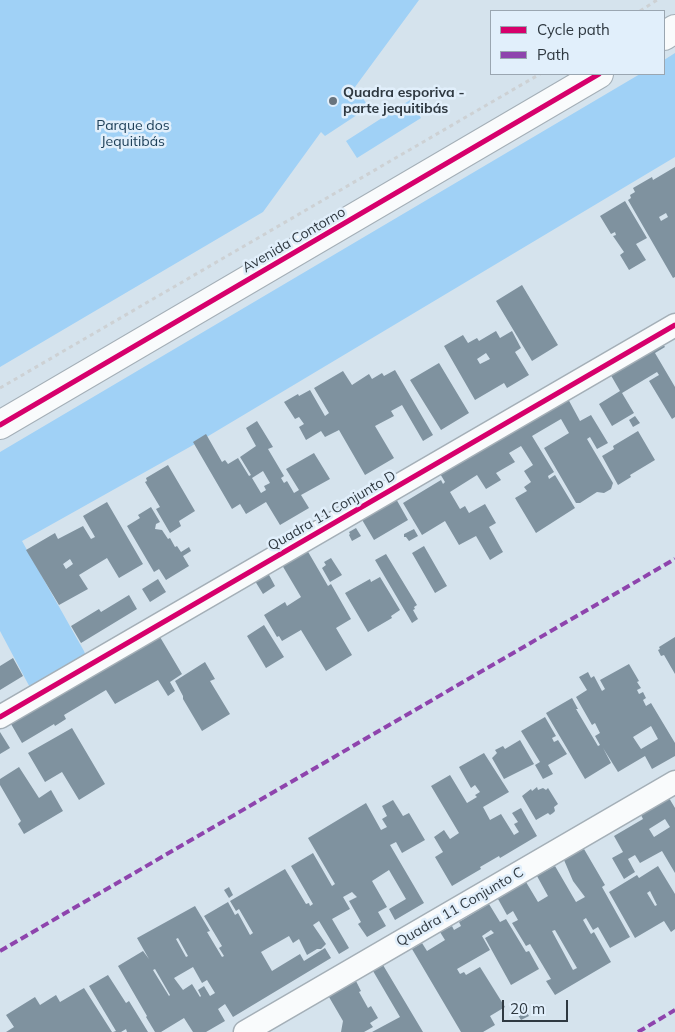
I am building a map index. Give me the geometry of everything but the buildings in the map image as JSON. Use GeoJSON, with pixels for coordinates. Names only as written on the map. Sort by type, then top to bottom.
{"type":"FeatureCollection","features":[{"type":"Feature","properties":{"kind":"main road","name":"Avenida Contorno"},"geometry":{"type":"LineString","coordinates":[[0,425],[597,75]]}},
{"type":"Feature","properties":{"kind":"street","name":"Quadra 11 Conjunto D"},"geometry":{"type":"LineString","coordinates":[[0,717],[675,325]]}},
{"type":"Feature","properties":{"kind":"street","name":"Quadra 11 Conjunto C"},"geometry":{"type":"LineString","coordinates":[[245,1032],[675,782]]}},
{"type":"Feature","properties":{"kind":"path"},"geometry":{"type":"LineString","coordinates":[[642,10],[657,0]]}},
{"type":"Feature","properties":{"kind":"path"},"geometry":{"type":"LineString","coordinates":[[0,388],[538,75]]}},
{"type":"Feature","properties":{"kind":"green space","name":"Parque dos Jequitibás"},"geometry":{"type":"Polygon","coordinates":[[[0,0],[419,0],[355,87],[369,107],[325,136],[321,132],[263,212],[0,367],[0,0]]]}},
{"type":"Feature","properties":{"kind":"green space"},"geometry":{"type":"Polygon","coordinates":[[[675,53],[675,157],[195,444],[22,541],[84,651],[89,665],[35,697],[0,631],[0,452],[638,75],[665,75],[665,59],[675,53]]]}},
{"type":"Feature","properties":{"kind":"green space"},"geometry":{"type":"Polygon","coordinates":[[[410,100],[421,118],[357,158],[346,141],[410,100]]]}},
{"type":"Feature","properties":{"kind":"marked path"},"geometry":{"type":"LineString","coordinates":[[0,951],[675,559]]}},
{"type":"Feature","properties":{"kind":"marked path"},"geometry":{"type":"LineString","coordinates":[[638,1032],[675,1010]]}},
{"type":"Feature","properties":{"kind":"cycle path"},"geometry":{"type":"LineString","coordinates":[[0,425],[597,75]]}},
{"type":"Feature","properties":{"kind":"cycle path"},"geometry":{"type":"LineString","coordinates":[[0,717],[675,325]]}},
{"type":"Feature","properties":{"kind":"place","name":"Quadra esporiva - parte jequitibás"},"geometry":{"type":"Point","coordinates":[333,101]}}]}
